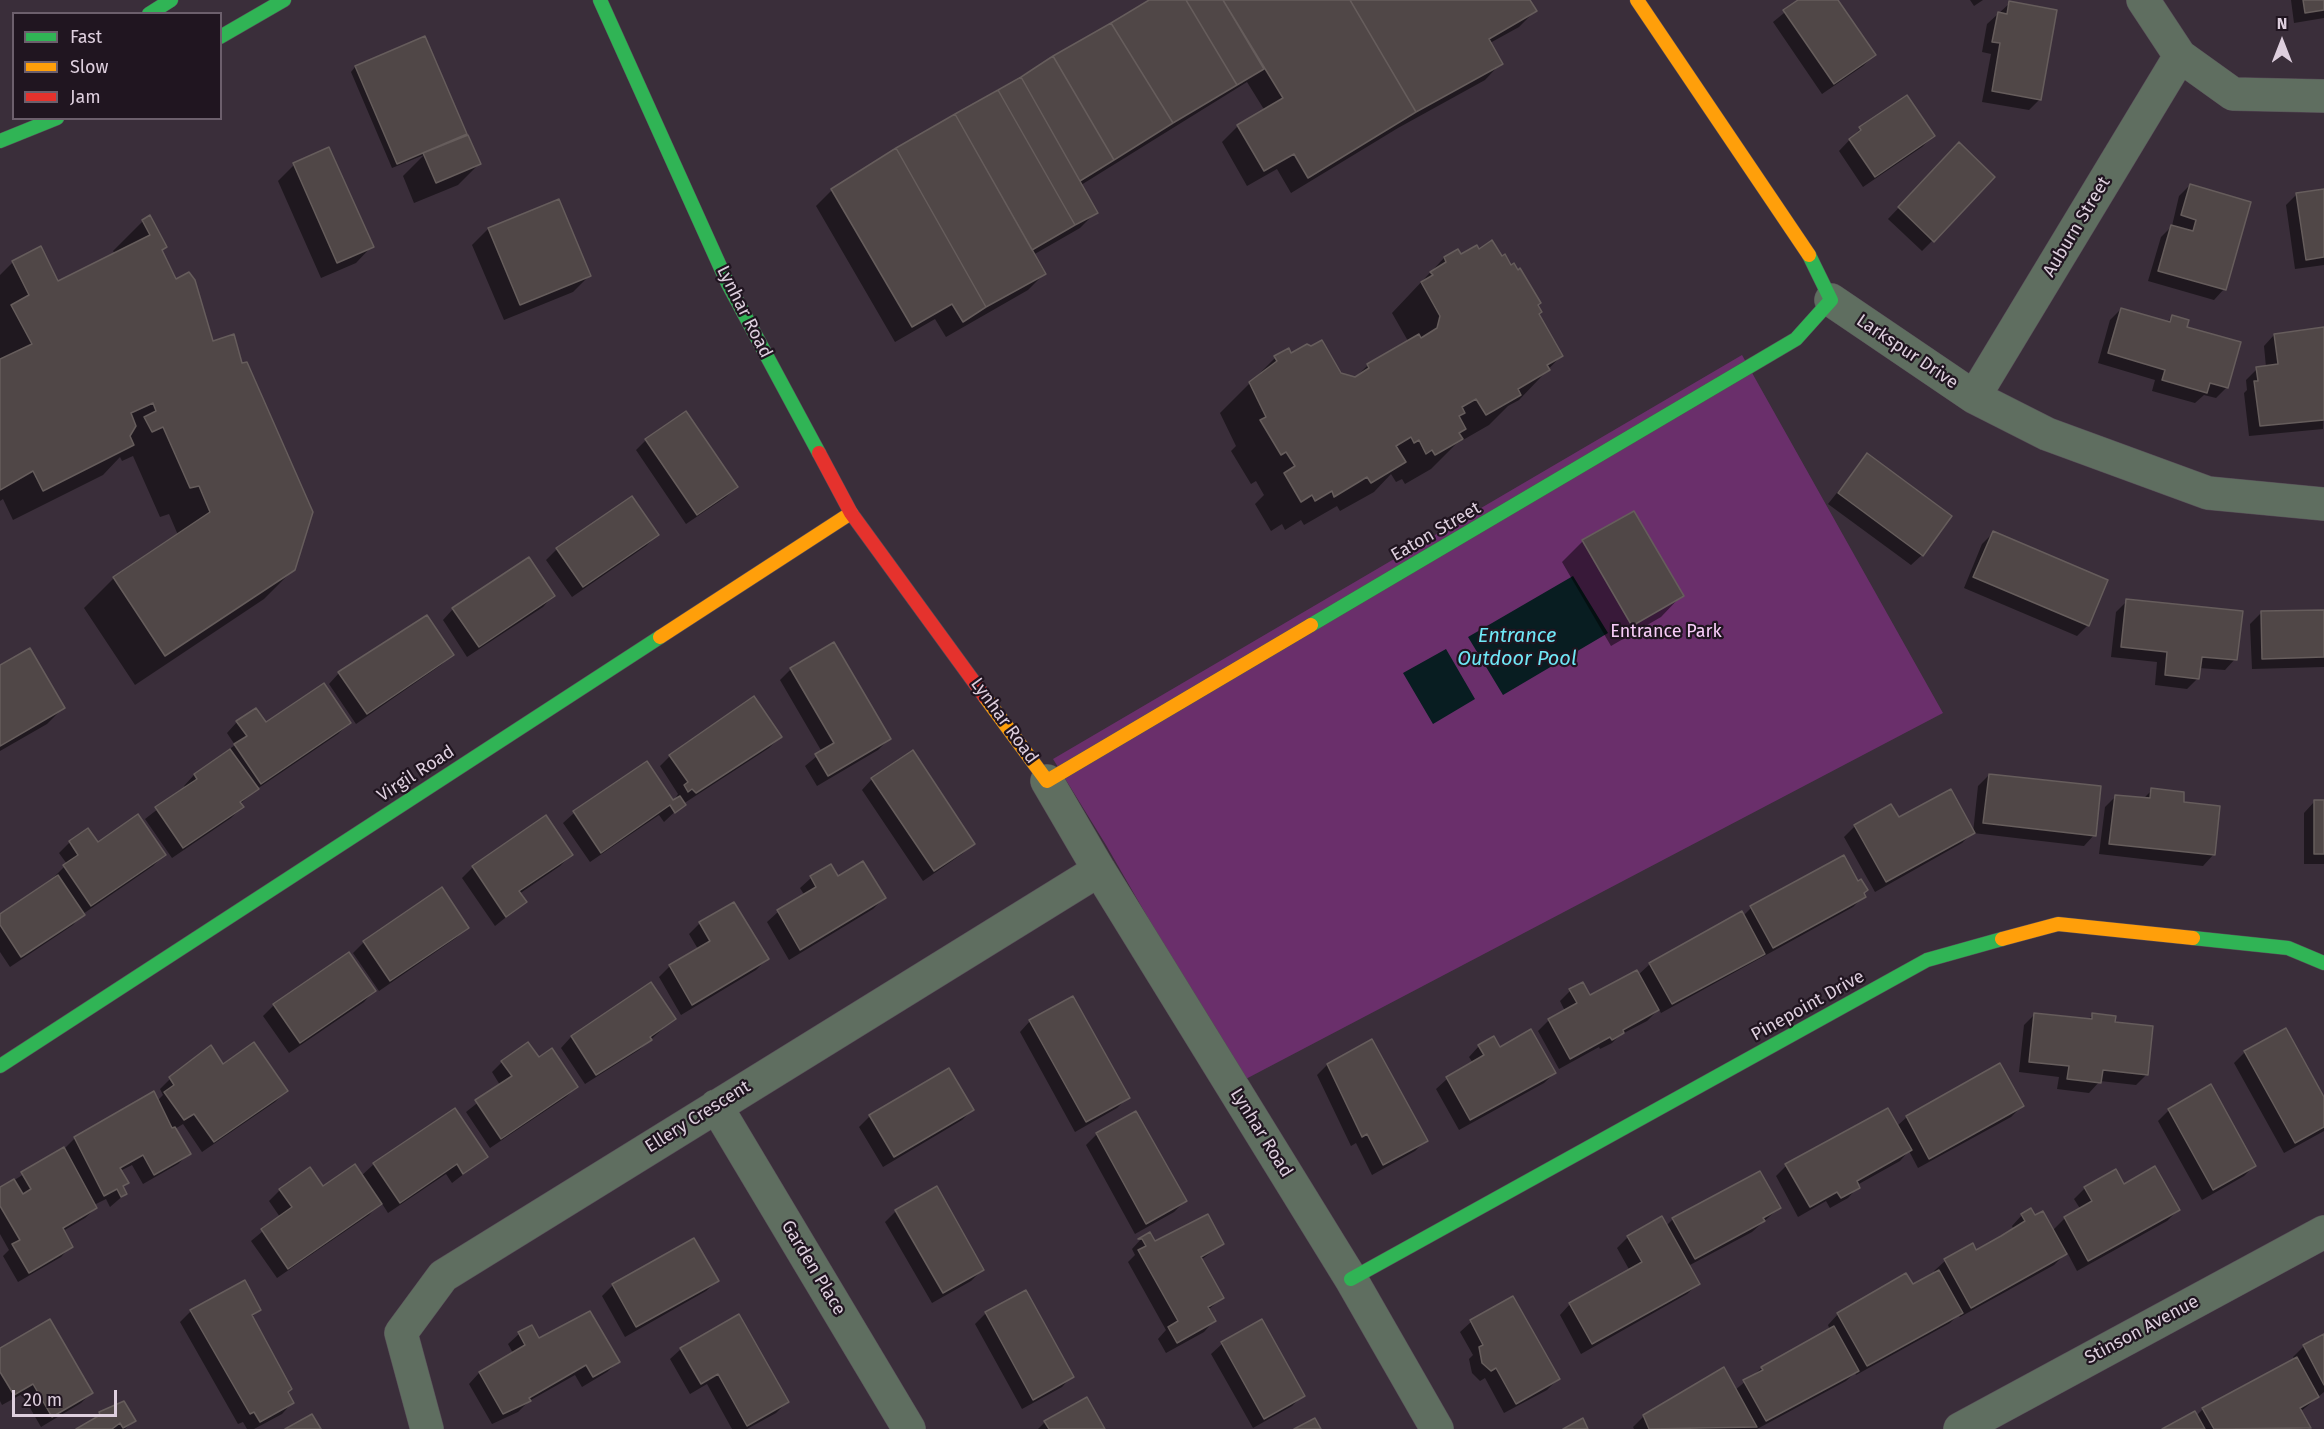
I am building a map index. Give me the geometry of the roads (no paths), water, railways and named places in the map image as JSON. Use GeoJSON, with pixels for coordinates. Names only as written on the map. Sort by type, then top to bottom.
{"type":"FeatureCollection","features":[{"type":"Feature","properties":{"kind":"street"},"geometry":{"type":"LineString","coordinates":[[152,12],[171,0]]}},
{"type":"Feature","properties":{"kind":"street"},"geometry":{"type":"LineString","coordinates":[[222,36],[284,0]]}},
{"type":"Feature","properties":{"kind":"street","name":"Lynhar Road"},"geometry":{"type":"LineString","coordinates":[[600,0],[728,284],[851,513],[1047,781],[1099,870],[1351,1279],[1437,1429]]}},
{"type":"Feature","properties":{"kind":"street","name":"Larkspur Drive"},"geometry":{"type":"LineString","coordinates":[[1637,0],[1669,50],[1802,241],[1831,300],[1974,397],[2047,434],[2208,493],[2324,504]]}},
{"type":"Feature","properties":{"kind":"street"},"geometry":{"type":"LineString","coordinates":[[2143,0],[2180,56],[2233,94],[2324,96]]}},
{"type":"Feature","properties":{"kind":"street","name":"Auburn Street"},"geometry":{"type":"LineString","coordinates":[[1974,397],[2180,56]]}},
{"type":"Feature","properties":{"kind":"street"},"geometry":{"type":"LineString","coordinates":[[0,141],[52,120]]}},
{"type":"Feature","properties":{"kind":"street","name":"Eaton Street"},"geometry":{"type":"LineString","coordinates":[[1047,781],[1796,339],[1831,300]]}},
{"type":"Feature","properties":{"kind":"street","name":"Virgil Road"},"geometry":{"type":"LineString","coordinates":[[0,1066],[851,513]]}},
{"type":"Feature","properties":{"kind":"street","name":"Ellery Crescent"},"geometry":{"type":"LineString","coordinates":[[427,1429],[401,1333],[443,1276],[1099,870]]}},
{"type":"Feature","properties":{"kind":"street","name":"Pinepoint Drive"},"geometry":{"type":"LineString","coordinates":[[1351,1279],[1927,960],[2058,924],[2288,948],[2324,963]]}},
{"type":"Feature","properties":{"kind":"street","name":"Garden Place"},"geometry":{"type":"LineString","coordinates":[[716,1106],[909,1429]]}},
{"type":"Feature","properties":{"kind":"street","name":"Stinson Avenue"},"geometry":{"type":"LineString","coordinates":[[1960,1429],[2324,1232]]}},
{"type":"Feature","properties":{"kind":"water","name":"Entrance Outdoor Pool"},"geometry":{"type":"Polygon","coordinates":[[[1573,576],[1608,633],[1503,695],[1468,637],[1573,576]]]}},
{"type":"Feature","properties":{"kind":"water"},"geometry":{"type":"Polygon","coordinates":[[[1446,649],[1475,699],[1433,724],[1403,673],[1446,649]]]}},
{"type":"Feature","properties":{"kind":"park label","name":"Entrance Park"},"geometry":{"type":"Point","coordinates":[1666,632]}}]}
